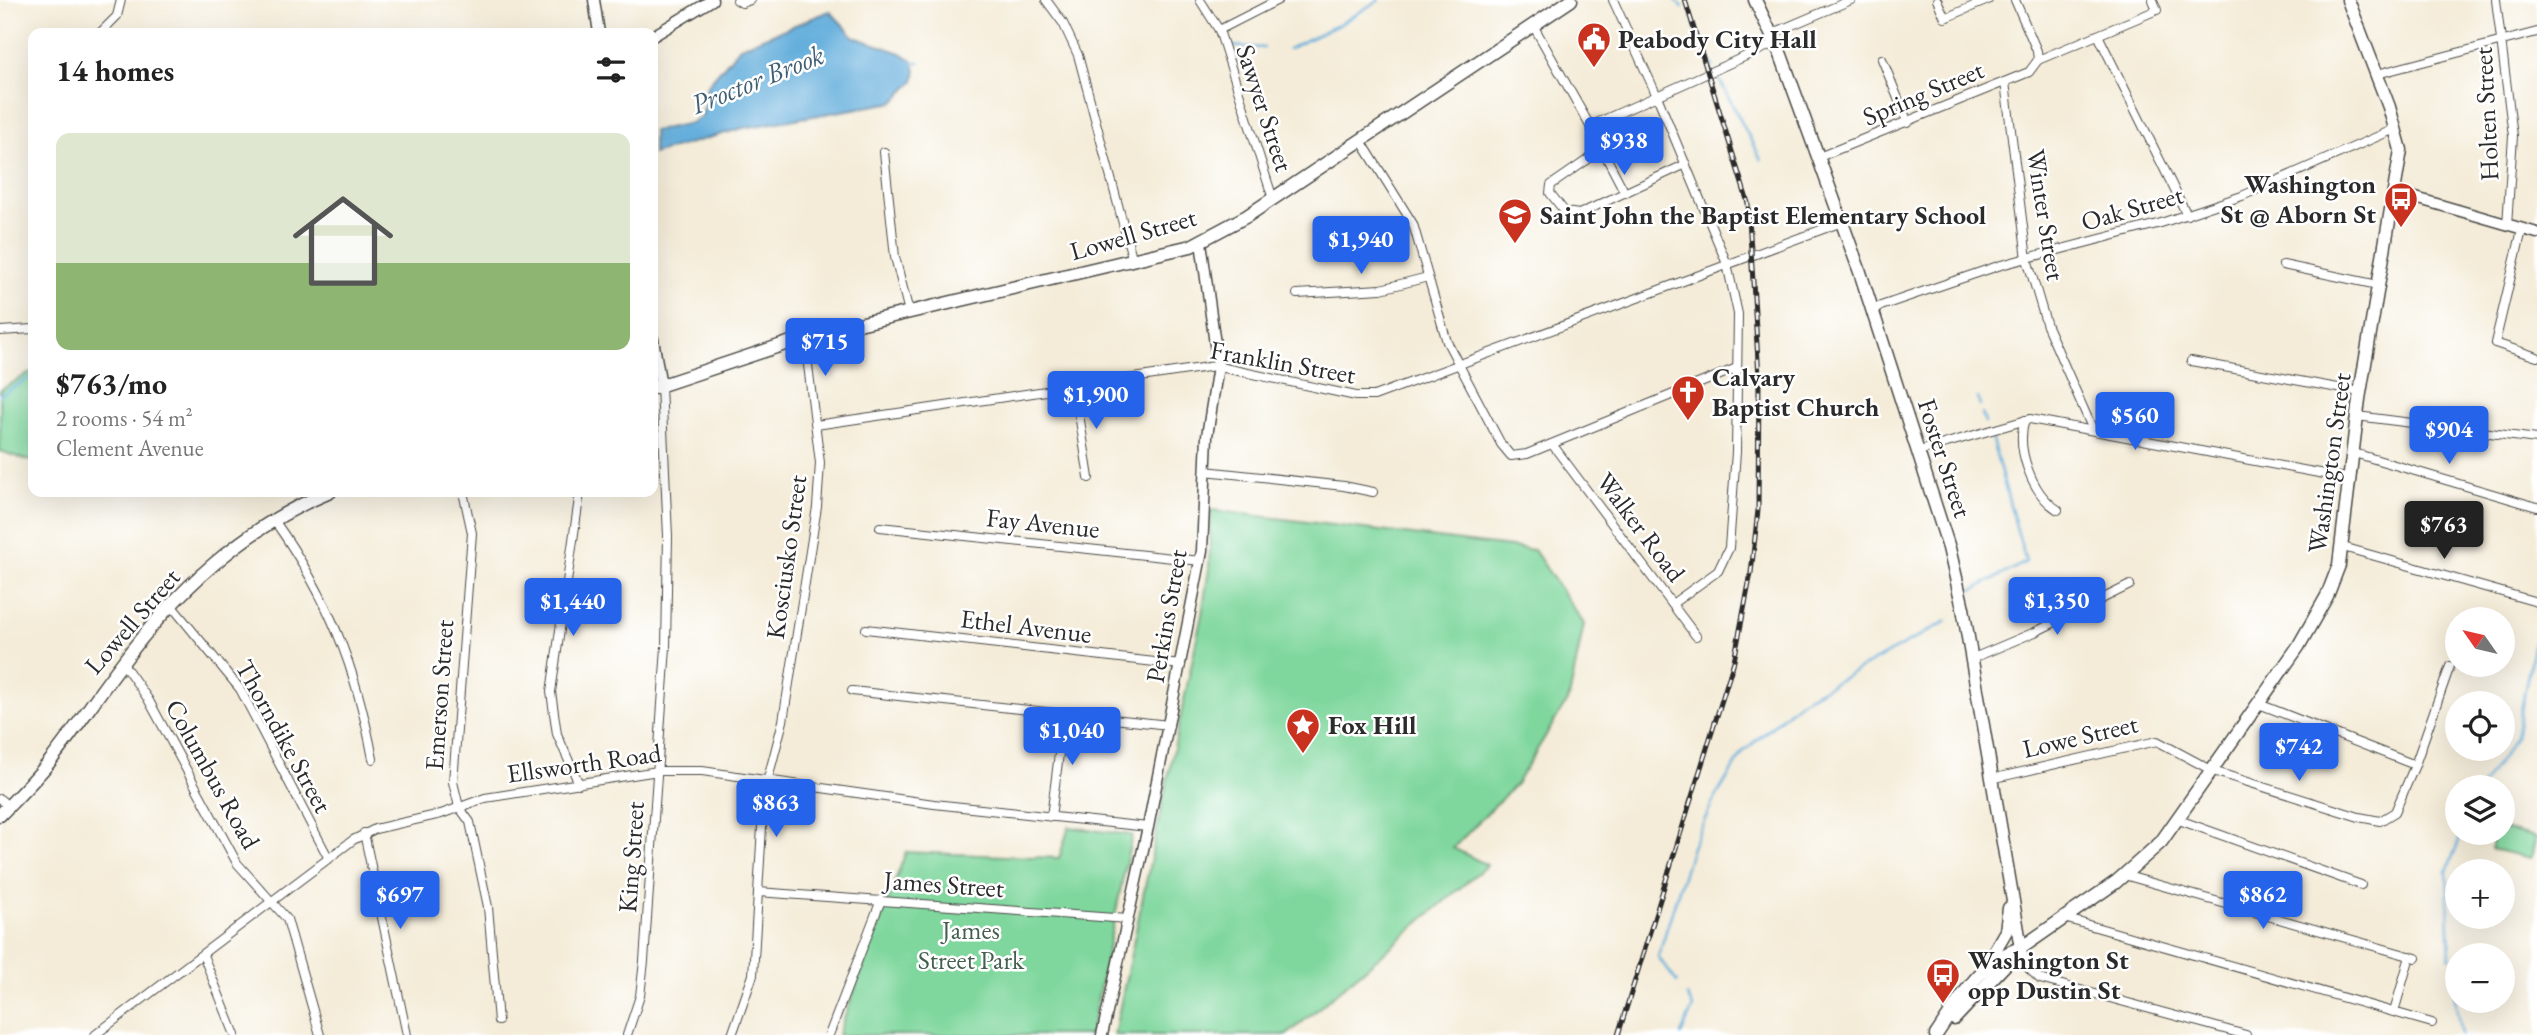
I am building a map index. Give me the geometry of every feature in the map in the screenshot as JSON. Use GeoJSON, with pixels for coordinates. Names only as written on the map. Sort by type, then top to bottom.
{"type":"FeatureCollection","features":[{"type":"Feature","properties":{"kind":"main road","name":"Lowell Street"},"geometry":{"type":"LineString","coordinates":[[658,387],[802,338],[1133,261],[1201,242],[1272,199],[1571,0]]}},
{"type":"Feature","properties":{"kind":"main road","name":"Foster Street"},"geometry":{"type":"LineString","coordinates":[[1755,0],[1773,39],[1842,222],[1919,452],[1957,579],[2021,948]]}},
{"type":"Feature","properties":{"kind":"main road","name":"Washington Street"},"geometry":{"type":"LineString","coordinates":[[1937,1035],[2021,948],[2124,875],[2151,852],[2179,820],[2315,619],[2333,582],[2343,547],[2360,391],[2401,150],[2397,128],[2348,0]]}},
{"type":"Feature","properties":{"kind":"main road","name":"Lowell Street"},"geometry":{"type":"LineString","coordinates":[[3,807],[51,760],[122,662],[172,605],[227,554],[274,520],[320,497]]}},
{"type":"Feature","properties":{"kind":"main road"},"geometry":{"type":"LineString","coordinates":[[1978,976],[2006,931],[2010,890]]}},
{"type":"Feature","properties":{"kind":"main road","name":"Washington Street"},"geometry":{"type":"LineString","coordinates":[[1937,1035],[1978,976],[2004,953],[2021,948]]}},
{"type":"Feature","properties":{"kind":"street"},"geometry":{"type":"LineString","coordinates":[[105,28],[117,16],[121,0]]}},
{"type":"Feature","properties":{"kind":"street"},"geometry":{"type":"LineString","coordinates":[[594,0],[598,28]]}},
{"type":"Feature","properties":{"kind":"street"},"geometry":{"type":"LineString","coordinates":[[658,33],[712,0]]}},
{"type":"Feature","properties":{"kind":"street"},"geometry":{"type":"LineString","coordinates":[[737,0],[742,3],[750,0]]}},
{"type":"Feature","properties":{"kind":"street","name":"Sawyer Street"},"geometry":{"type":"LineString","coordinates":[[1200,0],[1219,30],[1272,199]]}},
{"type":"Feature","properties":{"kind":"street"},"geometry":{"type":"LineString","coordinates":[[1219,30],[1278,0]]}},
{"type":"Feature","properties":{"kind":"street"},"geometry":{"type":"LineString","coordinates":[[1613,0],[1657,96],[1727,264],[1738,314],[1736,452],[1727,558],[1710,578],[1672,604]]}},
{"type":"Feature","properties":{"kind":"street"},"geometry":{"type":"LineString","coordinates":[[1590,126],[1717,71],[1851,0]]}},
{"type":"Feature","properties":{"kind":"street"},"geometry":{"type":"LineString","coordinates":[[1937,0],[1945,18],[1988,0]]}},
{"type":"Feature","properties":{"kind":"street"},"geometry":{"type":"LineString","coordinates":[[2015,0],[2037,51],[2038,60]]}},
{"type":"Feature","properties":{"kind":"street","name":"Spring Street"},"geometry":{"type":"LineString","coordinates":[[1819,157],[2029,72],[2038,60],[2157,10],[2152,0]]}},
{"type":"Feature","properties":{"kind":"street","name":"Holten Street"},"geometry":{"type":"LineString","coordinates":[[2496,0],[2503,39],[2513,136],[2507,225]]}},
{"type":"Feature","properties":{"kind":"street"},"geometry":{"type":"LineString","coordinates":[[1049,1],[1078,55],[1133,261]]}},
{"type":"Feature","properties":{"kind":"street"},"geometry":{"type":"LineString","coordinates":[[1533,25],[1625,193]]}},
{"type":"Feature","properties":{"kind":"street"},"geometry":{"type":"LineString","coordinates":[[2376,74],[2537,32]]}},
{"type":"Feature","properties":{"kind":"street"},"geometry":{"type":"LineString","coordinates":[[2098,35],[2187,215]]}},
{"type":"Feature","properties":{"kind":"street"},"geometry":{"type":"LineString","coordinates":[[1882,59],[1908,123]]}},
{"type":"Feature","properties":{"kind":"street","name":"Winter Street"},"geometry":{"type":"LineString","coordinates":[[2005,82],[2027,258],[2047,326],[2093,430]]}},
{"type":"Feature","properties":{"kind":"street","name":"Oak Street"},"geometry":{"type":"LineString","coordinates":[[1872,309],[2027,258],[2187,215],[2283,181],[2397,128]]}},
{"type":"Feature","properties":{"kind":"street"},"geometry":{"type":"LineString","coordinates":[[1360,139],[1413,225],[1447,342],[1501,444],[1511,456],[1552,444],[1737,368]]}},
{"type":"Feature","properties":{"kind":"street"},"geometry":{"type":"LineString","coordinates":[[1602,149],[1551,185],[1550,193],[1564,212],[1579,214],[1686,164]]}},
{"type":"Feature","properties":{"kind":"street"},"geometry":{"type":"LineString","coordinates":[[884,152],[895,257],[909,312]]}},
{"type":"Feature","properties":{"kind":"street"},"geometry":{"type":"LineString","coordinates":[[2395,192],[2537,233]]}},
{"type":"Feature","properties":{"kind":"street","name":"Franklin Street"},"geometry":{"type":"LineString","coordinates":[[816,425],[1218,366],[1367,397],[1842,222]]}},
{"type":"Feature","properties":{"kind":"street"},"geometry":{"type":"LineString","coordinates":[[2522,230],[2495,343],[2537,357]]}},
{"type":"Feature","properties":{"kind":"street","name":"Perkins Street"},"geometry":{"type":"LineString","coordinates":[[1102,1035],[1148,827],[1200,561],[1207,436],[1218,366],[1201,242]]}},
{"type":"Feature","properties":{"kind":"street"},"geometry":{"type":"LineString","coordinates":[[2283,265],[2378,285]]}},
{"type":"Feature","properties":{"kind":"street"},"geometry":{"type":"LineString","coordinates":[[1297,294],[1381,289],[1428,277]]}},
{"type":"Feature","properties":{"kind":"street"},"geometry":{"type":"LineString","coordinates":[[0,331],[28,329]]}},
{"type":"Feature","properties":{"kind":"street","name":"Kosciusko Street"},"geometry":{"type":"LineString","coordinates":[[732,1035],[753,975],[764,794],[783,721],[817,507],[820,463],[802,338]]}},
{"type":"Feature","properties":{"kind":"street"},"geometry":{"type":"LineString","coordinates":[[2192,361],[2360,391]]}},
{"type":"Feature","properties":{"kind":"street"},"geometry":{"type":"LineString","coordinates":[[1075,388],[1089,478]]}},
{"type":"Feature","properties":{"kind":"street","name":"King Street"},"geometry":{"type":"LineString","coordinates":[[627,1035],[642,987],[666,647],[668,536],[658,401]]}},
{"type":"Feature","properties":{"kind":"street"},"geometry":{"type":"LineString","coordinates":[[2357,416],[2537,439]]}},
{"type":"Feature","properties":{"kind":"street"},"geometry":{"type":"LineString","coordinates":[[2025,419],[2020,432],[2030,472],[2042,498],[2057,510]]}},
{"type":"Feature","properties":{"kind":"street"},"geometry":{"type":"LineString","coordinates":[[1919,452],[2025,419],[2351,478]]}},
{"type":"Feature","properties":{"kind":"street","name":"Walker Road"},"geometry":{"type":"LineString","coordinates":[[1552,444],[1696,636]]}},
{"type":"Feature","properties":{"kind":"street"},"geometry":{"type":"LineString","coordinates":[[2354,453],[2537,507]]}},
{"type":"Feature","properties":{"kind":"street"},"geometry":{"type":"LineString","coordinates":[[1205,471],[1344,486],[1373,492]]}},
{"type":"Feature","properties":{"kind":"street","name":"Emerson Street"},"geometry":{"type":"LineString","coordinates":[[464,497],[472,533],[453,782],[459,807],[470,822],[488,907],[498,1021]]}},
{"type":"Feature","properties":{"kind":"street"},"geometry":{"type":"LineString","coordinates":[[579,497],[551,692],[557,734],[579,784]]}},
{"type":"Feature","properties":{"kind":"street"},"geometry":{"type":"LineString","coordinates":[[274,520],[297,553],[343,642],[357,680],[373,759]]}},
{"type":"Feature","properties":{"kind":"street","name":"Fay Avenue"},"geometry":{"type":"LineString","coordinates":[[880,527],[1200,561]]}},
{"type":"Feature","properties":{"kind":"street"},"geometry":{"type":"LineString","coordinates":[[2343,547],[2537,602]]}},
{"type":"Feature","properties":{"kind":"street"},"geometry":{"type":"LineString","coordinates":[[1971,659],[2130,585]]}},
{"type":"Feature","properties":{"kind":"street","name":"Thorndike Street"},"geometry":{"type":"LineString","coordinates":[[172,605],[240,689],[329,859]]}},
{"type":"Feature","properties":{"kind":"street","name":"Ethel Avenue"},"geometry":{"type":"LineString","coordinates":[[866,629],[1181,665]]}},
{"type":"Feature","properties":{"kind":"street","name":"Columbus Road"},"geometry":{"type":"LineString","coordinates":[[122,662],[148,699],[237,863],[287,919],[320,1035]]}},
{"type":"Feature","properties":{"kind":"street"},"geometry":{"type":"LineString","coordinates":[[2259,704],[2415,765],[2445,677]]}},
{"type":"Feature","properties":{"kind":"street"},"geometry":{"type":"LineString","coordinates":[[852,691],[1169,724]]}},
{"type":"Feature","properties":{"kind":"street"},"geometry":{"type":"LineString","coordinates":[[1051,817],[1064,714]]}},
{"type":"Feature","properties":{"kind":"street","name":"Lowe Street"},"geometry":{"type":"LineString","coordinates":[[1991,779],[2150,741],[2171,746],[2213,771],[2359,817],[2380,821],[2395,811],[2415,765]]}},
{"type":"Feature","properties":{"kind":"street","name":"Ellsworth Road"},"geometry":{"type":"LineString","coordinates":[[95,1035],[364,834],[485,797],[658,771],[702,771],[1051,817],[1148,827]]}},
{"type":"Feature","properties":{"kind":"street"},"geometry":{"type":"LineString","coordinates":[[2179,820],[2361,885]]}},
{"type":"Feature","properties":{"kind":"street"},"geometry":{"type":"LineString","coordinates":[[364,834],[407,1035]]}},
{"type":"Feature","properties":{"kind":"street"},"geometry":{"type":"LineString","coordinates":[[2124,875],[2413,957],[2394,1012]]}},
{"type":"Feature","properties":{"kind":"street","name":"James Street"},"geometry":{"type":"LineString","coordinates":[[758,892],[1128,919]]}},
{"type":"Feature","properties":{"kind":"street"},"geometry":{"type":"LineString","coordinates":[[829,1035],[881,900]]}},
{"type":"Feature","properties":{"kind":"street"},"geometry":{"type":"LineString","coordinates":[[2064,918],[2432,1023]]}},
{"type":"Feature","properties":{"kind":"street"},"geometry":{"type":"LineString","coordinates":[[2021,948],[2027,967],[2040,979],[2246,1035]]}},
{"type":"Feature","properties":{"kind":"street"},"geometry":{"type":"LineString","coordinates":[[202,955],[234,1035]]}},
{"type":"Feature","properties":{"kind":"green space"},"geometry":{"type":"Polygon","coordinates":[[[28,374],[28,461],[0,451],[0,390],[28,374]]]}},
{"type":"Feature","properties":{"kind":"green space"},"geometry":{"type":"Polygon","coordinates":[[[1211,510],[1534,550],[1584,624],[1569,698],[1516,784],[1453,848],[1487,865],[1287,1035],[1114,1035],[1202,614],[1209,569],[1211,510]]]}},
{"type":"Feature","properties":{"kind":"green space","name":"James Street Park"},"geometry":{"type":"Polygon","coordinates":[[[1069,827],[1132,835],[1090,1035],[838,1035],[906,852],[1059,858],[1069,827]]]}},
{"type":"Feature","properties":{"kind":"green space"},"geometry":{"type":"Polygon","coordinates":[[[2515,832],[2536,837],[2531,858],[2491,849],[2492,845],[2515,845],[2515,832]]]}},
{"type":"Feature","properties":{"kind":"water"},"geometry":{"type":"Polygon","coordinates":[[[830,11],[854,37],[901,53],[912,60],[916,70],[914,81],[894,102],[743,128],[658,153],[658,130],[691,123],[702,116],[707,86],[740,47],[830,11]]]}},
{"type":"Feature","properties":{"kind":"waterway","name":"Proctor Brook"},"geometry":{"type":"LineString","coordinates":[[1288,49],[1340,24],[1379,0]]}},
{"type":"Feature","properties":{"kind":"waterway"},"geometry":{"type":"LineString","coordinates":[[1675,0],[1682,7]]}},
{"type":"Feature","properties":{"kind":"waterway"},"geometry":{"type":"LineString","coordinates":[[1694,23],[1713,67]]}},
{"type":"Feature","properties":{"kind":"waterway","name":"Proctor Brook"},"geometry":{"type":"LineString","coordinates":[[1231,46],[1264,48]]}},
{"type":"Feature","properties":{"kind":"waterway","name":"Proctor Brook"},"geometry":{"type":"LineString","coordinates":[[911,63],[919,62]]}},
{"type":"Feature","properties":{"kind":"waterway"},"geometry":{"type":"LineString","coordinates":[[1716,73],[1761,160]]}},
{"type":"Feature","properties":{"kind":"waterway","name":"Proctor Brook"},"geometry":{"type":"LineString","coordinates":[[0,395],[28,379]]}},
{"type":"Feature","properties":{"kind":"waterway"},"geometry":{"type":"LineString","coordinates":[[1978,398],[1980,406]]}},
{"type":"Feature","properties":{"kind":"waterway"},"geometry":{"type":"LineString","coordinates":[[1982,414],[1985,423]]}},
{"type":"Feature","properties":{"kind":"waterway"},"geometry":{"type":"LineString","coordinates":[[1973,590],[2026,562],[1991,437]]}},
{"type":"Feature","properties":{"kind":"waterway"},"geometry":{"type":"LineString","coordinates":[[1677,982],[1658,957],[1692,847],[1713,802],[1743,752],[1801,701],[1947,621]]}},
{"type":"Feature","properties":{"kind":"waterway"},"geometry":{"type":"LineString","coordinates":[[2489,775],[2516,737],[2537,626]]}},
{"type":"Feature","properties":{"kind":"waterway"},"geometry":{"type":"LineString","coordinates":[[2449,943],[2447,871],[2457,845]]}},
{"type":"Feature","properties":{"kind":"waterway"},"geometry":{"type":"LineString","coordinates":[[1681,1035],[1693,1007],[1687,996]]}},
{"type":"Feature","properties":{"kind":"waterway"},"geometry":{"type":"LineString","coordinates":[[2457,1013],[2461,1035]]}},
{"type":"Feature","properties":{"kind":"railway"},"geometry":{"type":"LineString","coordinates":[[1618,1035],[1734,661],[1751,573],[1758,510],[1759,376],[1748,203],[1685,0]]}},
{"type":"Feature","properties":{"kind":"place","name":"Peabody City Hall"},"geometry":{"type":"Point","coordinates":[1594,69]}},
{"type":"Feature","properties":{"kind":"place","name":"Washington St @ Aborn St"},"geometry":{"type":"Point","coordinates":[2401,229]}},
{"type":"Feature","properties":{"kind":"place","name":"Saint John the Baptist Elementary School"},"geometry":{"type":"Point","coordinates":[1515,245]}},
{"type":"Feature","properties":{"kind":"place","name":"Calvary Baptist Church"},"geometry":{"type":"Point","coordinates":[1688,422]}},
{"type":"Feature","properties":{"kind":"place","name":"Fox Hill"},"geometry":{"type":"Point","coordinates":[1303,755]}},
{"type":"Feature","properties":{"kind":"place","name":"Washington St opp Dustin St"},"geometry":{"type":"Point","coordinates":[1943,1005]}}]}
